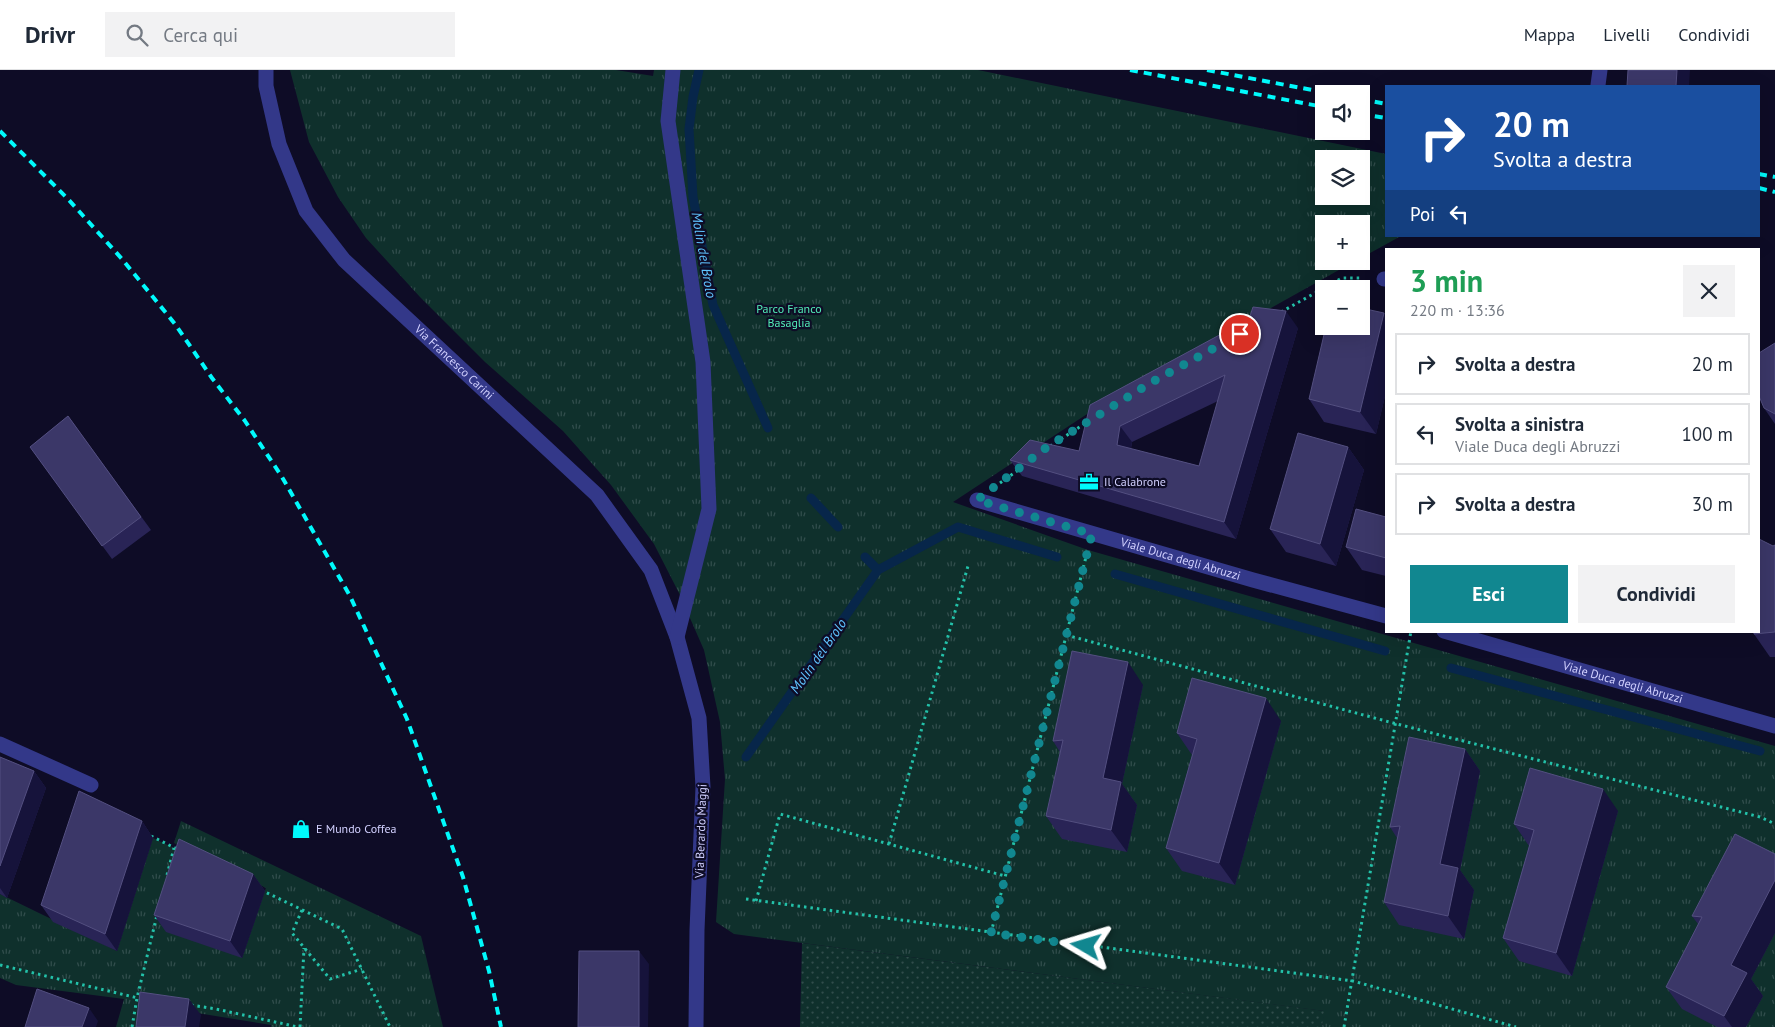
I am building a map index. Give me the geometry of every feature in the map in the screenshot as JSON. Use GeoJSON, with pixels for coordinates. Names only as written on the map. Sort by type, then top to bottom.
{"type":"FeatureCollection","features":[{"type":"Feature","properties":{"kind":"street","name":"Via Francesco Carini"},"geometry":{"type":"LineString","coordinates":[[266,70],[266,86],[279,144],[306,211],[344,260],[597,495],[651,570],[677,637]]}},
{"type":"Feature","properties":{"kind":"street"},"geometry":{"type":"LineString","coordinates":[[674,70],[668,121],[703,362],[709,509],[677,637]]}},
{"type":"Feature","properties":{"kind":"street","name":"Viale Duca degli Abruzzi"},"geometry":{"type":"LineString","coordinates":[[977,500],[1385,616]]}},
{"type":"Feature","properties":{"kind":"street","name":"Viale Duca degli Abruzzi"},"geometry":{"type":"LineString","coordinates":[[1458,633],[1473,635],[1775,726]]}},
{"type":"Feature","properties":{"kind":"street","name":"Via Berardo Maggi"},"geometry":{"type":"LineString","coordinates":[[677,637],[699,718],[703,788],[697,930],[696,1027]]}},
{"type":"Feature","properties":{"kind":"street"},"geometry":{"type":"LineString","coordinates":[[0,744],[91,785]]}},
{"type":"Feature","properties":{"kind":"path"},"geometry":{"type":"LineString","coordinates":[[1275,315],[1342,278],[1385,279]]}},
{"type":"Feature","properties":{"kind":"path"},"geometry":{"type":"LineString","coordinates":[[1047,447],[1096,417]]}},
{"type":"Feature","properties":{"kind":"path"},"geometry":{"type":"LineString","coordinates":[[977,500],[1024,465]]}},
{"type":"Feature","properties":{"kind":"path"},"geometry":{"type":"LineString","coordinates":[[991,933],[1092,534]]}},
{"type":"Feature","properties":{"kind":"path"},"geometry":{"type":"LineString","coordinates":[[889,844],[968,566]]}},
{"type":"Feature","properties":{"kind":"path"},"geometry":{"type":"LineString","coordinates":[[1344,1027],[1397,724],[1411,633]]}},
{"type":"Feature","properties":{"kind":"path"},"geometry":{"type":"LineString","coordinates":[[1066,635],[1397,724],[1760,817],[1775,824]]}},
{"type":"Feature","properties":{"kind":"path"},"geometry":{"type":"LineString","coordinates":[[756,901],[780,814],[1005,876]]}},
{"type":"Feature","properties":{"kind":"path"},"geometry":{"type":"LineString","coordinates":[[144,833],[182,852]]}},
{"type":"Feature","properties":{"kind":"path"},"geometry":{"type":"LineString","coordinates":[[167,876],[174,848]]}},
{"type":"Feature","properties":{"kind":"path"},"geometry":{"type":"LineString","coordinates":[[256,887],[342,928],[390,1027]]}},
{"type":"Feature","properties":{"kind":"path"},"geometry":{"type":"LineString","coordinates":[[746,899],[1353,981],[1516,1027]]}},
{"type":"Feature","properties":{"kind":"path"},"geometry":{"type":"LineString","coordinates":[[302,910],[292,933],[330,979],[362,969]]}},
{"type":"Feature","properties":{"kind":"path"},"geometry":{"type":"LineString","coordinates":[[132,1027],[137,998],[158,914]]}},
{"type":"Feature","properties":{"kind":"path"},"geometry":{"type":"LineString","coordinates":[[186,1005],[216,1008],[299,1027],[304,947]]}},
{"type":"Feature","properties":{"kind":"path"},"geometry":{"type":"LineString","coordinates":[[0,965],[147,1000]]}},
{"type":"Feature","properties":{"kind":"green space","name":"Parco Franco Basaglia"},"geometry":{"type":"Polygon","coordinates":[[[290,70],[616,70],[653,76],[654,70],[978,70],[1367,150],[1315,150],[1315,205],[1370,205],[1370,151],[1385,154],[1385,237],[1399,237],[1370,253],[1370,215],[1315,215],[1315,270],[1339,270],[1321,280],[1315,280],[1315,283],[1119,393],[953,502],[1088,550],[1775,746],[1775,1027],[1322,1027],[1324,1011],[734,934],[716,922],[725,779],[720,722],[704,650],[679,593],[654,544],[611,485],[563,431],[485,362],[420,297],[366,238],[338,197],[309,142],[290,70]]]}},
{"type":"Feature","properties":{"kind":"green space"},"geometry":{"type":"Polygon","coordinates":[[[181,821],[421,936],[443,1027],[271,1027],[271,1025],[148,1005],[145,1027],[116,1027],[124,999],[16,985],[0,978],[0,894],[117,951],[153,838],[191,856],[242,958],[266,888],[174,843],[181,821]]]}},
{"type":"Feature","properties":{"kind":"green space"},"geometry":{"type":"Polygon","coordinates":[[[802,943],[1325,1011],[1322,1027],[800,1027],[802,943]]]}},
{"type":"Feature","properties":{"kind":"building"},"geometry":{"type":"Polygon","coordinates":[[[1628,70],[1677,70],[1676,85],[1627,85],[1628,70]]]}},
{"type":"Feature","properties":{"kind":"building"},"geometry":{"type":"Polygon","coordinates":[[[1253,307],[1286,311],[1224,522],[1010,460],[1030,440],[1079,451],[1090,405],[1249,319],[1253,307]],[[1225,375],[1120,426],[1117,445],[1199,466],[1225,375]]]}},
{"type":"Feature","properties":{"kind":"building"},"geometry":{"type":"Polygon","coordinates":[[[1370,310],[1384,313],[1360,412],[1309,399],[1324,335],[1370,335],[1370,310]]]}},
{"type":"Feature","properties":{"kind":"building"},"geometry":{"type":"Polygon","coordinates":[[[1775,343],[1775,414],[1764,408],[1760,398],[1760,352],[1775,343]]]}},
{"type":"Feature","properties":{"kind":"building"},"geometry":{"type":"Polygon","coordinates":[[[68,416],[141,517],[102,546],[30,447],[68,416]]]}},
{"type":"Feature","properties":{"kind":"building"},"geometry":{"type":"Polygon","coordinates":[[[1298,433],[1348,447],[1320,544],[1270,529],[1298,433]]]}},
{"type":"Feature","properties":{"kind":"building"},"geometry":{"type":"Polygon","coordinates":[[[1356,509],[1385,517],[1385,558],[1346,547],[1356,509]]]}},
{"type":"Feature","properties":{"kind":"building"},"geometry":{"type":"Polygon","coordinates":[[[1760,540],[1773,546],[1775,545],[1775,632],[1754,634],[1760,633],[1760,540]]]}},
{"type":"Feature","properties":{"kind":"building"},"geometry":{"type":"Polygon","coordinates":[[[1072,651],[1128,662],[1103,778],[1121,782],[1111,830],[1046,816],[1063,740],[1053,741],[1072,651]]]}},
{"type":"Feature","properties":{"kind":"building"},"geometry":{"type":"Polygon","coordinates":[[[1192,678],[1266,698],[1219,863],[1166,848],[1197,739],[1177,733],[1192,678]]]}},
{"type":"Feature","properties":{"kind":"building"},"geometry":{"type":"Polygon","coordinates":[[[1409,737],[1465,749],[1440,864],[1458,868],[1448,916],[1384,902],[1400,826],[1390,827],[1409,737]]]}},
{"type":"Feature","properties":{"kind":"building"},"geometry":{"type":"Polygon","coordinates":[[[0,757],[34,771],[0,866],[0,757]]]}},
{"type":"Feature","properties":{"kind":"building"},"geometry":{"type":"Polygon","coordinates":[[[1530,768],[1603,789],[1556,953],[1503,938],[1534,830],[1514,824],[1530,768]]]}},
{"type":"Feature","properties":{"kind":"building"},"geometry":{"type":"Polygon","coordinates":[[[79,791],[142,821],[105,934],[41,905],[79,791]]]}},
{"type":"Feature","properties":{"kind":"building"},"geometry":{"type":"Polygon","coordinates":[[[1735,834],[1775,854],[1775,880],[1731,965],[1747,973],[1724,1016],[1666,987],[1702,917],[1692,916],[1735,834]]]}},
{"type":"Feature","properties":{"kind":"building"},"geometry":{"type":"Polygon","coordinates":[[[179,839],[253,874],[230,941],[154,915],[179,839]]]}},
{"type":"Feature","properties":{"kind":"building"},"geometry":{"type":"Polygon","coordinates":[[[579,951],[639,951],[639,1027],[578,1027],[579,951]]]}},
{"type":"Feature","properties":{"kind":"building"},"geometry":{"type":"Polygon","coordinates":[[[37,989],[89,1008],[82,1027],[25,1027],[37,989]]]}},
{"type":"Feature","properties":{"kind":"building"},"geometry":{"type":"Polygon","coordinates":[[[140,992],[189,999],[185,1027],[136,1027],[140,992]]]}},
{"type":"Feature","properties":{"kind":"waterway","name":"Molin del Brolo"},"geometry":{"type":"LineString","coordinates":[[699,70],[689,129],[693,197],[713,305],[768,428]]}},
{"type":"Feature","properties":{"kind":"waterway","name":"Molin del Brolo"},"geometry":{"type":"LineString","coordinates":[[811,498],[838,527]]}},
{"type":"Feature","properties":{"kind":"waterway"},"geometry":{"type":"LineString","coordinates":[[878,570],[958,527],[1057,557]]}},
{"type":"Feature","properties":{"kind":"waterway","name":"Molin del Brolo"},"geometry":{"type":"LineString","coordinates":[[746,757],[878,570],[865,557]]}},
{"type":"Feature","properties":{"kind":"waterway"},"geometry":{"type":"LineString","coordinates":[[1115,574],[1385,651]]}},
{"type":"Feature","properties":{"kind":"waterway"},"geometry":{"type":"LineString","coordinates":[[1451,668],[1760,751]]}},
{"type":"Feature","properties":{"kind":"railway"},"geometry":{"type":"LineString","coordinates":[[1130,70],[1315,105]]}},
{"type":"Feature","properties":{"kind":"railway"},"geometry":{"type":"LineString","coordinates":[[1207,70],[1315,91]]}},
{"type":"Feature","properties":{"kind":"railway"},"geometry":{"type":"LineString","coordinates":[[1370,101],[1385,104]]}},
{"type":"Feature","properties":{"kind":"railway"},"geometry":{"type":"LineString","coordinates":[[1370,115],[1385,118]]}},
{"type":"Feature","properties":{"kind":"railway"},"geometry":{"type":"LineString","coordinates":[[0,131],[68,199],[122,259],[175,324],[212,378],[245,421],[282,477],[350,596],[407,719],[463,877],[489,971],[501,1027]]}},
{"type":"Feature","properties":{"kind":"railway"},"geometry":{"type":"LineString","coordinates":[[1760,174],[1775,177]]}},
{"type":"Feature","properties":{"kind":"railway"},"geometry":{"type":"LineString","coordinates":[[1760,188],[1775,192]]}},
{"type":"Feature","properties":{"kind":"place","name":"Il Calabrone"},"geometry":{"type":"Point","coordinates":[1089,482]}},
{"type":"Feature","properties":{"kind":"place","name":"E Mundo Coffea"},"geometry":{"type":"Point","coordinates":[301,829]}},
{"type":"Feature","properties":{"kind":"route"},"geometry":{"type":"LineString","coordinates":[[1086,946],[991,933],[1092,534],[977,500],[1047,447],[1152,382],[1240,334]]}}]}
